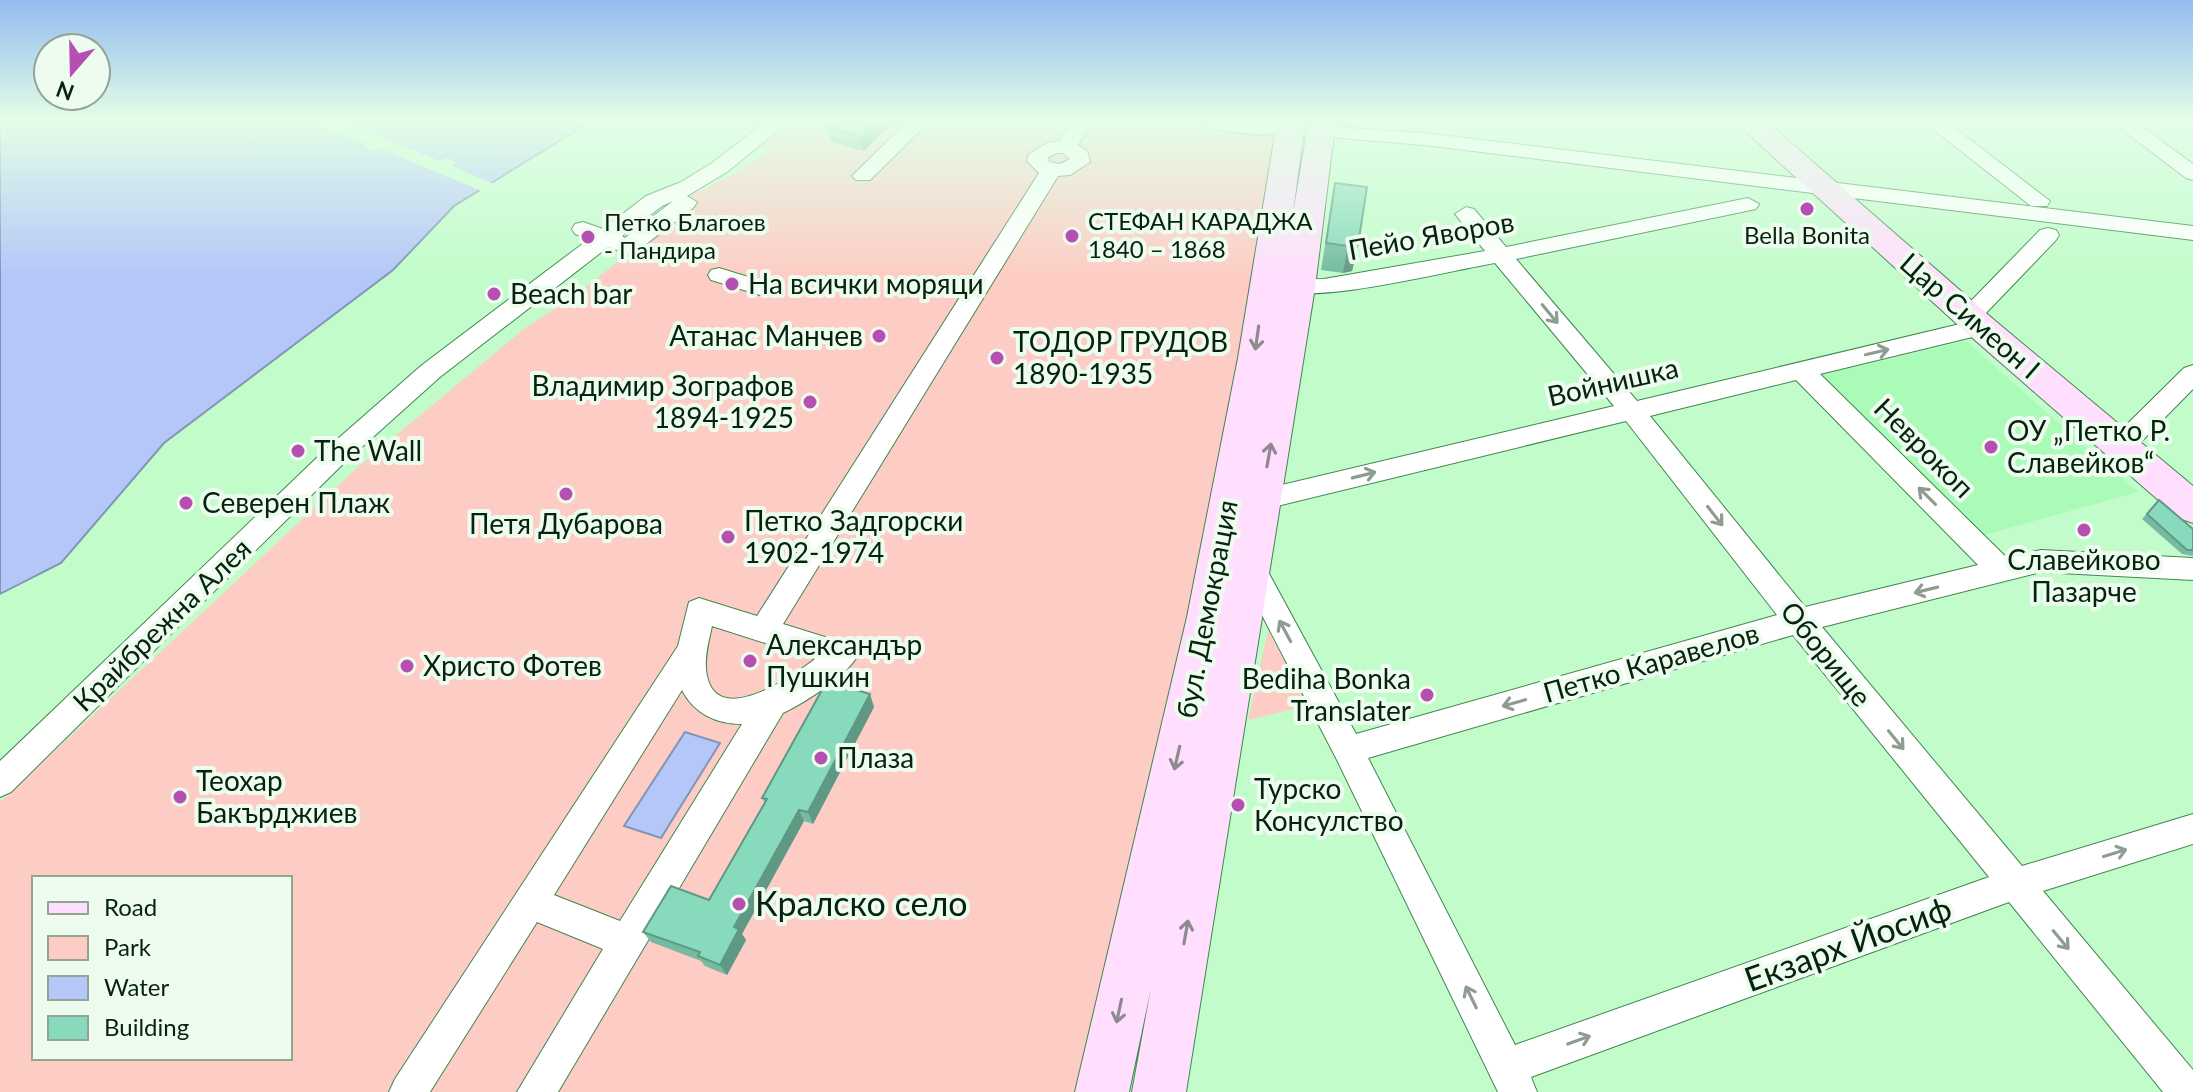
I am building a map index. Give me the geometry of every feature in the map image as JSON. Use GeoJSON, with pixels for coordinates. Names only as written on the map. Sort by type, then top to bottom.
{"type":"FeatureCollection","features":[{"type":"Feature","properties":{"kind":"main road","name":"бул. Демокрация"},"geometry":{"type":"LineString","coordinates":[[1159,1092],[1261,500],[1281,285],[1284,173]]}},
{"type":"Feature","properties":{"kind":"main road","name":"бул. Демокрация"},"geometry":{"type":"LineString","coordinates":[[1102,1092],[1281,285],[1311,173]]}},
{"type":"Feature","properties":{"kind":"main road","name":"Цар Симеон I"},"geometry":{"type":"LineString","coordinates":[[1806,173],[2193,508]]}},
{"type":"Feature","properties":{"kind":"street","name":"Крайбрежна Алея"},"geometry":{"type":"LineString","coordinates":[[0,782],[334,457],[431,371],[590,241],[654,201],[716,173]]}},
{"type":"Feature","properties":{"kind":"street"},"geometry":{"type":"LineString","coordinates":[[863,176],[866,173]]}},
{"type":"Feature","properties":{"kind":"street"},"geometry":{"type":"LineString","coordinates":[[764,630],[1050,173]]}},
{"type":"Feature","properties":{"kind":"street"},"geometry":{"type":"LineString","coordinates":[[1696,173],[2193,233]]}},
{"type":"Feature","properties":{"kind":"street"},"geometry":{"type":"LineString","coordinates":[[2002,173],[2039,201]]}},
{"type":"Feature","properties":{"kind":"street"},"geometry":{"type":"LineString","coordinates":[[590,241],[628,247],[686,202]]}},
{"type":"Feature","properties":{"kind":"street","name":"Пейо Яворов"},"geometry":{"type":"LineString","coordinates":[[1281,285],[1324,286],[1500,255],[1748,204]]}},
{"type":"Feature","properties":{"kind":"street","name":"Оборище"},"geometry":{"type":"LineString","coordinates":[[1466,214],[1631,410],[1799,621],[2187,1092]]}},
{"type":"Feature","properties":{"kind":"street","name":"Войнишка"},"geometry":{"type":"LineString","coordinates":[[1261,500],[1801,370],[1971,318],[2048,235]]}},
{"type":"Feature","properties":{"kind":"street"},"geometry":{"type":"LineString","coordinates":[[719,275],[751,286]]}},
{"type":"Feature","properties":{"kind":"street","name":"Неврокоп"},"geometry":{"type":"LineString","coordinates":[[1801,370],[2002,571]]}},
{"type":"Feature","properties":{"kind":"street"},"geometry":{"type":"LineString","coordinates":[[2121,446],[2193,374]]}},
{"type":"Feature","properties":{"kind":"street","name":"Петко Каравелов"},"geometry":{"type":"LineString","coordinates":[[1348,750],[1799,621],[2041,561],[2193,569]]}},
{"type":"Feature","properties":{"kind":"street"},"geometry":{"type":"LineString","coordinates":[[1250,565],[1348,750],[1512,1079]]}},
{"type":"Feature","properties":{"kind":"street"},"geometry":{"type":"LineString","coordinates":[[408,1092],[691,651],[699,625],[699,610],[843,655],[771,705],[536,1092]]}},
{"type":"Feature","properties":{"kind":"street"},"geometry":{"type":"LineString","coordinates":[[691,651],[692,678],[697,691],[706,701],[734,711],[771,705]]}},
{"type":"Feature","properties":{"kind":"street","name":"Екзарх Йосиф"},"geometry":{"type":"LineString","coordinates":[[1512,1079],[2015,884],[2193,829]]}},
{"type":"Feature","properties":{"kind":"street"},"geometry":{"type":"LineString","coordinates":[[530,903],[628,941]]}},
{"type":"Feature","properties":{"kind":"shaded area","name":"ОУ „Петко Р. Славейков“"},"geometry":{"type":"Polygon","coordinates":[[[1966,341],[2138,492],[1984,535],[1822,375],[1966,341]]]}},
{"type":"Feature","properties":{"kind":"green space"},"geometry":{"type":"Polygon","coordinates":[[[736,173],[1274,173],[1245,348],[1088,1092],[0,1092],[0,802],[358,467],[525,328],[574,296],[692,204],[683,199],[736,173]]]}},
{"type":"Feature","properties":{"kind":"green space"},"geometry":{"type":"Polygon","coordinates":[[[1268,631],[1310,705],[1248,720],[1268,631]]]}},
{"type":"Feature","properties":{"kind":"water"},"geometry":{"type":"Polygon","coordinates":[[[0,173],[507,173],[454,206],[393,270],[164,443],[61,563],[0,594],[0,173]]]}},
{"type":"Feature","properties":{"kind":"water"},"geometry":{"type":"Polygon","coordinates":[[[685,732],[720,743],[661,838],[624,826],[685,732]]]}},
{"type":"Feature","properties":{"kind":"pier"},"geometry":{"type":"Polygon","coordinates":[[[439,173],[468,173],[496,185],[484,192],[439,173]]]}},
{"type":"Feature","properties":{"kind":"building"},"geometry":{"type":"Polygon","coordinates":[[[1335,183],[1367,187],[1358,245],[1326,243],[1335,183]]]}},
{"type":"Feature","properties":{"kind":"building"},"geometry":{"type":"Polygon","coordinates":[[[2159,500],[2193,529],[2193,550],[2187,550],[2147,514],[2159,500]]]}},
{"type":"Feature","properties":{"kind":"building"},"geometry":{"type":"Polygon","coordinates":[[[827,681],[870,694],[808,812],[799,810],[734,927],[739,929],[720,965],[698,956],[700,952],[643,932],[671,886],[709,900],[767,799],[762,798],[827,681]]]}},
{"type":"Feature","properties":{"kind":"place","name":"Bella Bonita"},"geometry":{"type":"Point","coordinates":[1807,209]}},
{"type":"Feature","properties":{"kind":"place","name":"СТЕФАН КАРАДЖА 1840 – 1868"},"geometry":{"type":"Point","coordinates":[1072,236]}},
{"type":"Feature","properties":{"kind":"place","name":"Петко Благоев - Пандира"},"geometry":{"type":"Point","coordinates":[588,237]}},
{"type":"Feature","properties":{"kind":"place","name":"На всички моряци"},"geometry":{"type":"Point","coordinates":[732,284]}},
{"type":"Feature","properties":{"kind":"place","name":"Beach bar"},"geometry":{"type":"Point","coordinates":[494,294]}},
{"type":"Feature","properties":{"kind":"place","name":"Атанас Манчев"},"geometry":{"type":"Point","coordinates":[879,336]}},
{"type":"Feature","properties":{"kind":"place","name":"TOДOP ГРУДОВ 1890-1935"},"geometry":{"type":"Point","coordinates":[997,358]}},
{"type":"Feature","properties":{"kind":"place","name":"Владимир Зографов 1894-1925"},"geometry":{"type":"Point","coordinates":[810,402]}},
{"type":"Feature","properties":{"kind":"place","name":"ОУ „Петко Р. Славейков“"},"geometry":{"type":"Point","coordinates":[1991,447]}},
{"type":"Feature","properties":{"kind":"place","name":"The Wall"},"geometry":{"type":"Point","coordinates":[298,451]}},
{"type":"Feature","properties":{"kind":"place","name":"Петя Дубарова"},"geometry":{"type":"Point","coordinates":[566,494]}},
{"type":"Feature","properties":{"kind":"place","name":"Северен Плаж"},"geometry":{"type":"Point","coordinates":[186,503]}},
{"type":"Feature","properties":{"kind":"place","name":"Славейково Пазарче"},"geometry":{"type":"Point","coordinates":[2084,530]}},
{"type":"Feature","properties":{"kind":"place","name":"Петко Задгорски 1902-1974"},"geometry":{"type":"Point","coordinates":[728,537]}},
{"type":"Feature","properties":{"kind":"place","name":"Александър Пушкин"},"geometry":{"type":"Point","coordinates":[750,661]}},
{"type":"Feature","properties":{"kind":"place","name":"Христо Фотев"},"geometry":{"type":"Point","coordinates":[407,666]}},
{"type":"Feature","properties":{"kind":"place","name":"Bediha Bonka Translater"},"geometry":{"type":"Point","coordinates":[1427,695]}},
{"type":"Feature","properties":{"kind":"place","name":"Плаза"},"geometry":{"type":"Point","coordinates":[821,758]}},
{"type":"Feature","properties":{"kind":"place","name":"Теохар Бакърджиев"},"geometry":{"type":"Point","coordinates":[180,797]}},
{"type":"Feature","properties":{"kind":"place","name":"Турско Консулство"},"geometry":{"type":"Point","coordinates":[1238,805]}},
{"type":"Feature","properties":{"kind":"place","name":"Кралско село"},"geometry":{"type":"Point","coordinates":[739,904]}}]}
